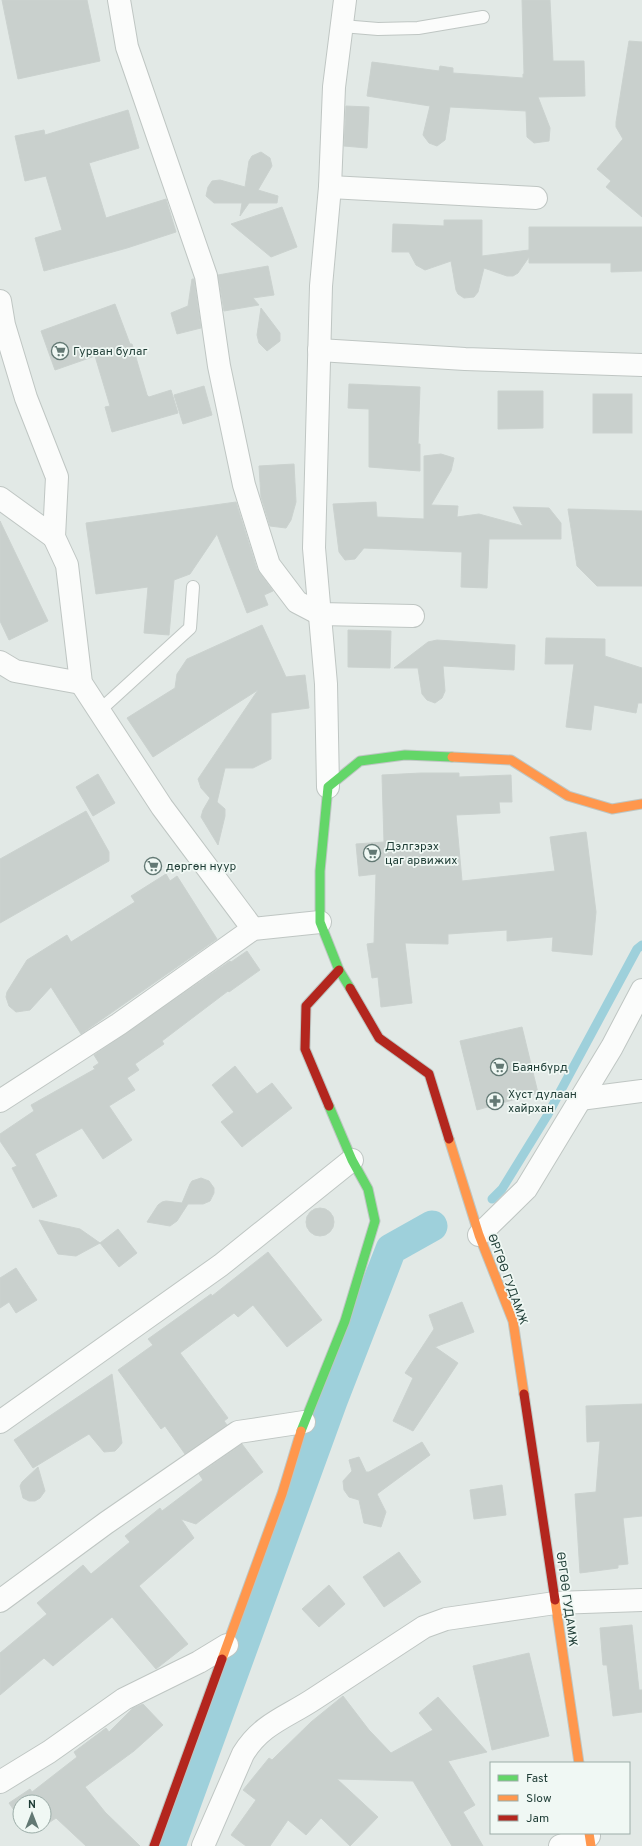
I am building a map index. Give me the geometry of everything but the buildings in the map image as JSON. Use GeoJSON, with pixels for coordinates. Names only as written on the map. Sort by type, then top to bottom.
{"type":"FeatureCollection","features":[{"type":"Feature","properties":{"kind":"street"},"geometry":{"type":"LineString","coordinates":[[119,0],[127,47],[206,276],[219,366],[244,485],[269,565],[297,602],[320,614],[412,616]]}},
{"type":"Feature","properties":{"kind":"street"},"geometry":{"type":"LineString","coordinates":[[328,787],[326,684],[314,548],[321,286],[330,187],[334,87],[345,0]]}},
{"type":"Feature","properties":{"kind":"street"},"geometry":{"type":"LineString","coordinates":[[330,187],[536,198]]}},
{"type":"Feature","properties":{"kind":"street"},"geometry":{"type":"LineString","coordinates":[[0,301],[4,325],[26,398],[57,477],[54,537],[67,565],[81,683],[162,807],[253,929]]}},
{"type":"Feature","properties":{"kind":"street"},"geometry":{"type":"LineString","coordinates":[[319,350],[465,359],[642,365]]}},
{"type":"Feature","properties":{"kind":"street"},"geometry":{"type":"LineString","coordinates":[[0,498],[54,537]]}},
{"type":"Feature","properties":{"kind":"street"},"geometry":{"type":"LineString","coordinates":[[5,670],[81,683]]}},
{"type":"Feature","properties":{"kind":"street"},"geometry":{"type":"LineString","coordinates":[[328,787],[360,761],[405,755],[511,760],[568,796],[612,809],[642,804]]}},
{"type":"Feature","properties":{"kind":"street","name":"ӨРГӨӨ ГУДАМЖ"},"geometry":{"type":"LineString","coordinates":[[328,787],[320,871],[320,922],[339,970],[379,1038],[429,1074],[479,1235],[513,1321],[579,1762]]}},
{"type":"Feature","properties":{"kind":"street"},"geometry":{"type":"LineString","coordinates":[[0,1101],[119,1024],[253,929],[320,922]]}},
{"type":"Feature","properties":{"kind":"street"},"geometry":{"type":"LineString","coordinates":[[154,1846],[282,1494],[304,1422],[346,1321],[375,1221],[368,1189],[352,1160],[305,1049],[306,1006],[339,970]]}},
{"type":"Feature","properties":{"kind":"street"},"geometry":{"type":"LineString","coordinates":[[479,1235],[526,1189],[612,1047],[642,990]]}},
{"type":"Feature","properties":{"kind":"street"},"geometry":{"type":"LineString","coordinates":[[580,1099],[642,1091]]}},
{"type":"Feature","properties":{"kind":"street"},"geometry":{"type":"LineString","coordinates":[[0,1422],[221,1265],[352,1160]]}},
{"type":"Feature","properties":{"kind":"street"},"geometry":{"type":"LineString","coordinates":[[0,1601],[106,1523],[238,1432],[304,1422]]}},
{"type":"Feature","properties":{"kind":"street"},"geometry":{"type":"LineString","coordinates":[[203,1846],[251,1741],[264,1729],[308,1703],[424,1627],[446,1619],[555,1603],[642,1600]]}},
{"type":"Feature","properties":{"kind":"street"},"geometry":{"type":"LineString","coordinates":[[0,1782],[49,1752],[124,1699],[199,1662],[227,1645]]}},
{"type":"Feature","properties":{"kind":"street"},"geometry":{"type":"LineString","coordinates":[[560,1846],[590,1838]]}},
{"type":"Feature","properties":{"kind":"lane"},"geometry":{"type":"LineString","coordinates":[[342,26],[378,29],[418,28],[483,17]]}},
{"type":"Feature","properties":{"kind":"lane"},"geometry":{"type":"LineString","coordinates":[[99,711],[190,628],[193,587]]}},
{"type":"Feature","properties":{"kind":"waterway"},"geometry":{"type":"LineString","coordinates":[[492,1199],[502,1189],[547,1116],[637,949],[642,945]]}},
{"type":"Feature","properties":{"kind":"waterway"},"geometry":{"type":"LineString","coordinates":[[170,1846],[332,1401],[391,1249],[432,1226]]}},
{"type":"Feature","properties":{"kind":"traffic: fast"},"geometry":{"type":"LineString","coordinates":[[350,988],[339,970],[320,922],[320,871],[328,787],[360,761],[405,755],[452,757]]}},
{"type":"Feature","properties":{"kind":"traffic: fast"},"geometry":{"type":"LineString","coordinates":[[301,1431],[345,1321],[375,1221],[368,1189],[352,1160],[329,1106]]}},
{"type":"Feature","properties":{"kind":"traffic: slow"},"geometry":{"type":"LineString","coordinates":[[452,757],[511,760],[568,796],[612,809],[642,804]]}},
{"type":"Feature","properties":{"kind":"traffic: slow"},"geometry":{"type":"LineString","coordinates":[[449,1139],[479,1235],[513,1321],[524,1394]]}},
{"type":"Feature","properties":{"kind":"traffic: slow"},"geometry":{"type":"LineString","coordinates":[[222,1659],[282,1494],[301,1431]]}},
{"type":"Feature","properties":{"kind":"traffic: slow"},"geometry":{"type":"LineString","coordinates":[[555,1600],[579,1762]]}},
{"type":"Feature","properties":{"kind":"traffic: slow"},"geometry":{"type":"LineString","coordinates":[[589,1834],[591,1846]]}},
{"type":"Feature","properties":{"kind":"traffic: jam"},"geometry":{"type":"LineString","coordinates":[[329,1106],[305,1049],[306,1006],[339,970]]}},
{"type":"Feature","properties":{"kind":"traffic: jam"},"geometry":{"type":"LineString","coordinates":[[350,988],[379,1038],[429,1074],[449,1139]]}},
{"type":"Feature","properties":{"kind":"traffic: jam"},"geometry":{"type":"LineString","coordinates":[[524,1394],[555,1600]]}},
{"type":"Feature","properties":{"kind":"traffic: jam"},"geometry":{"type":"LineString","coordinates":[[154,1846],[222,1659]]}},
{"type":"Feature","properties":{"kind":"place","name":"Гурван булаг"},"geometry":{"type":"Point","coordinates":[60,351]}},
{"type":"Feature","properties":{"kind":"place","name":"Дэлгэрэх цаг арвижих"},"geometry":{"type":"Point","coordinates":[372,853]}},
{"type":"Feature","properties":{"kind":"place","name":"дөргөн нуур"},"geometry":{"type":"Point","coordinates":[153,866]}},
{"type":"Feature","properties":{"kind":"place","name":"Баянбүрд"},"geometry":{"type":"Point","coordinates":[499,1067]}},
{"type":"Feature","properties":{"kind":"place","name":"Хуст дулаан хайрхан"},"geometry":{"type":"Point","coordinates":[495,1101]}}]}
